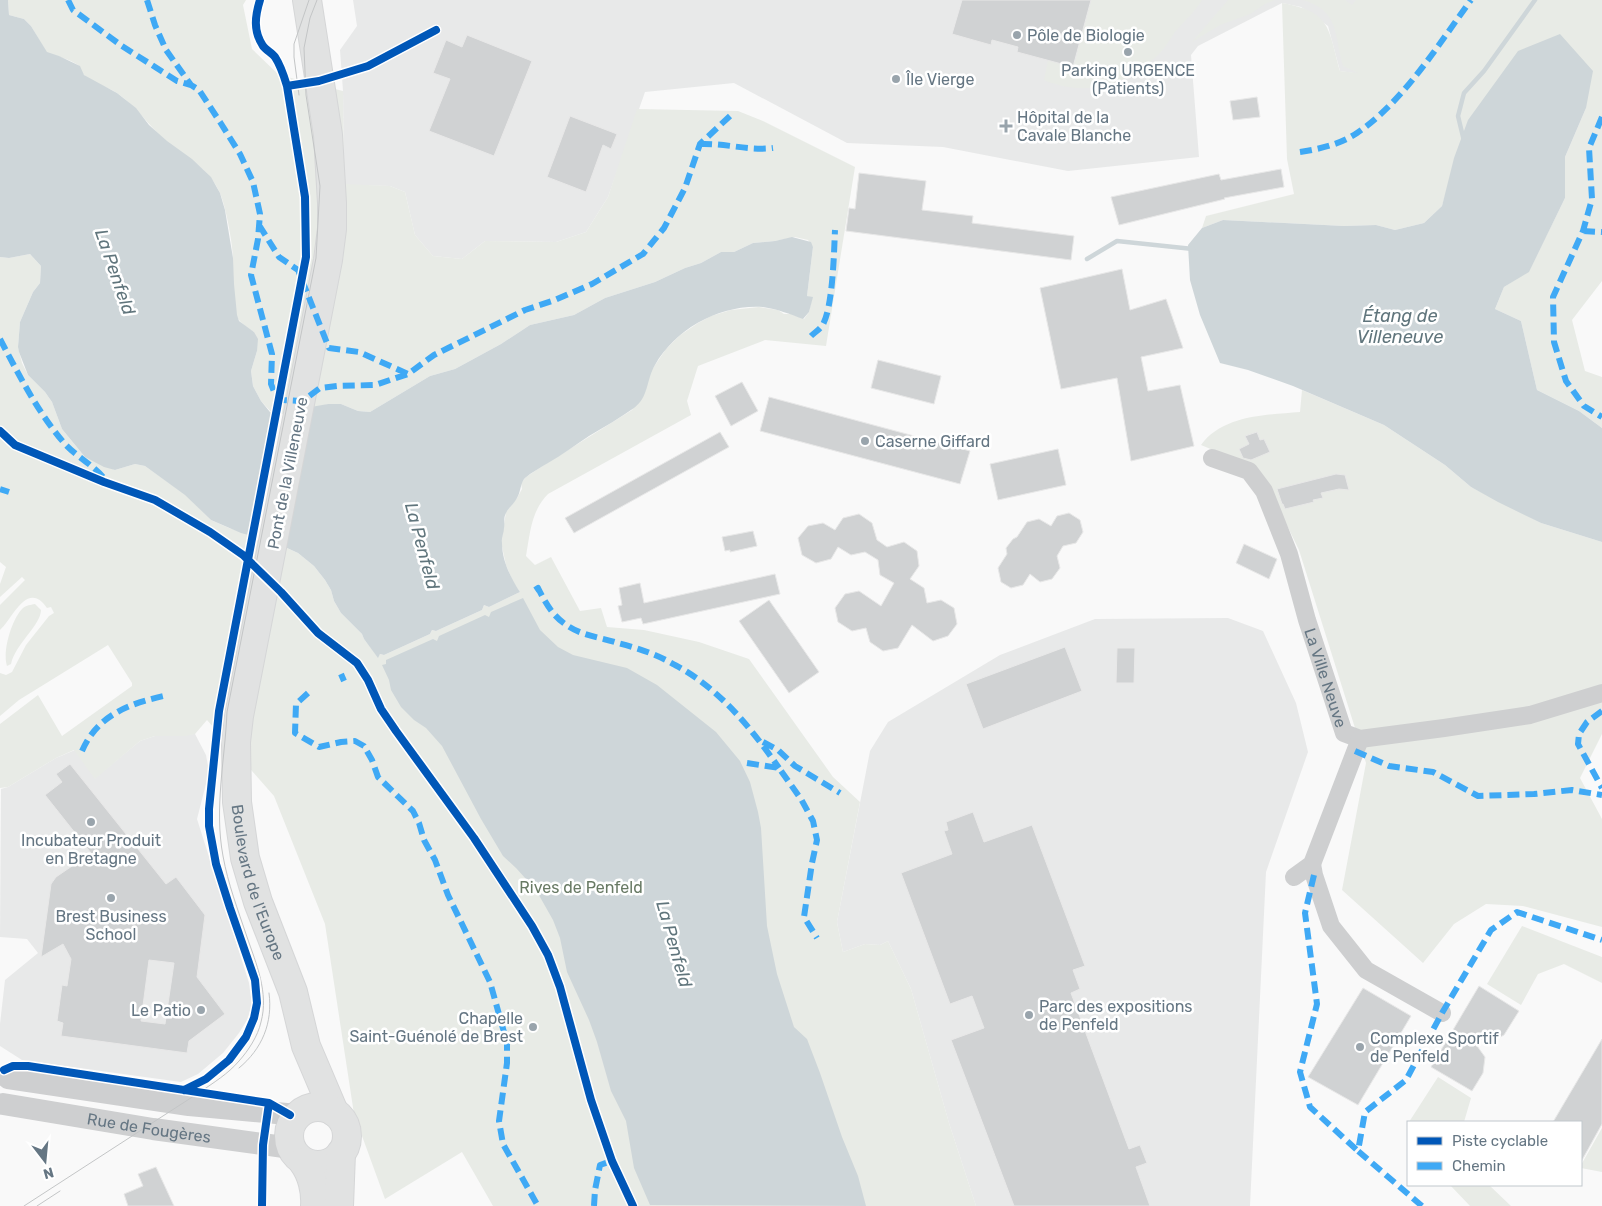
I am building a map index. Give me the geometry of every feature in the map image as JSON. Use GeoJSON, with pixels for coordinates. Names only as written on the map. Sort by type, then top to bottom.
{"type":"FeatureCollection","features":[{"type":"Feature","properties":{"kind":"main road","name":"Pont de la Villeneuve"},"geometry":{"type":"LineString","coordinates":[[239,716],[328,260],[332,230],[328,135],[307,0]]}},
{"type":"Feature","properties":{"kind":"main road","name":"Boulevard de l'Europe"},"geometry":{"type":"LineString","coordinates":[[239,716],[236,742],[237,802],[245,858],[258,902],[293,992],[306,1046],[309,1085],[300,1113],[290,1128],[290,1144],[309,1170],[315,1206]]}},
{"type":"Feature","properties":{"kind":"main road","name":"Boulevard de l'Europe"},"geometry":{"type":"LineString","coordinates":[[306,1046],[334,1112],[341,1118],[345,1126],[347,1136],[346,1145],[341,1153],[339,1206]]}},
{"type":"Feature","properties":{"kind":"main road"},"geometry":{"type":"LineString","coordinates":[[300,1113],[319,1107],[334,1112]]}},
{"type":"Feature","properties":{"kind":"main road"},"geometry":{"type":"LineString","coordinates":[[298,1157],[320,1165],[328,1164],[341,1153]]}},
{"type":"Feature","properties":{"kind":"street","name":"La Ville Neuve"},"geometry":{"type":"LineString","coordinates":[[1212,458],[1249,471],[1264,491],[1289,554],[1307,620],[1344,733],[1360,739],[1453,727],[1530,714],[1602,693]]}},
{"type":"Feature","properties":{"kind":"street"},"geometry":{"type":"LineString","coordinates":[[1360,739],[1312,864],[1314,875],[1331,926],[1366,970],[1442,1013]]}},
{"type":"Feature","properties":{"kind":"street"},"geometry":{"type":"LineString","coordinates":[[1294,877],[1312,864]]}},
{"type":"Feature","properties":{"kind":"street"},"geometry":{"type":"LineString","coordinates":[[1,1105],[8,1096],[10,1087],[4,1072]]}},
{"type":"Feature","properties":{"kind":"street","name":"Rue de Fougères"},"geometry":{"type":"LineString","coordinates":[[4,1072],[189,1106],[300,1113]]}},
{"type":"Feature","properties":{"kind":"street","name":"Rue de Fougères"},"geometry":{"type":"LineString","coordinates":[[1,1105],[284,1147],[298,1157]]}},
{"type":"Feature","properties":{"kind":"shaded area","name":"Hôpital de la Cavale Blanche"},"geometry":{"type":"Polygon","coordinates":[[[353,0],[1396,0],[1360,74],[1340,71],[1328,26],[1301,7],[1282,3],[1198,46],[1191,55],[1199,157],[1068,171],[943,147],[847,143],[734,83],[645,92],[608,197],[586,232],[556,242],[485,241],[462,259],[433,256],[415,235],[405,192],[390,186],[344,185],[343,91],[340,50],[357,26],[353,0]]]}},
{"type":"Feature","properties":{"kind":"shaded area"},"geometry":{"type":"Polygon","coordinates":[[[1228,618],[1263,631],[1296,703],[1308,752],[1266,872],[1250,1206],[976,1206],[949,1123],[911,989],[888,941],[880,945],[865,944],[843,952],[837,922],[870,751],[888,722],[1000,655],[1095,619],[1228,618]]]}},
{"type":"Feature","properties":{"kind":"shaded area","name":"Brest Business School"},"geometry":{"type":"Polygon","coordinates":[[[195,734],[206,755],[209,772],[197,819],[249,983],[252,1005],[247,1020],[223,1053],[198,1074],[181,1082],[22,1060],[0,1046],[0,1024],[5,980],[38,953],[27,939],[0,937],[1,789],[8,787],[56,758],[75,750],[95,778],[140,741],[155,736],[195,734]]]}},
{"type":"Feature","properties":{"kind":"green space","name":"Rives de Penfeld"},"geometry":{"type":"Polygon","coordinates":[[[8,0],[246,0],[243,5],[252,49],[279,75],[343,91],[344,184],[390,186],[405,192],[415,235],[433,256],[462,259],[485,241],[556,242],[586,232],[608,197],[637,109],[738,111],[763,121],[855,167],[826,346],[765,340],[698,366],[687,401],[691,415],[548,494],[535,515],[526,556],[535,565],[551,557],[580,611],[601,608],[607,627],[644,630],[699,642],[749,659],[833,777],[860,802],[837,922],[843,952],[865,944],[880,945],[888,941],[911,989],[949,1123],[976,1206],[493,1206],[462,1152],[385,1199],[354,1114],[325,924],[274,796],[207,720],[195,734],[155,736],[140,741],[95,779],[74,750],[56,758],[8,787],[0,788],[0,724],[38,695],[62,736],[132,686],[132,683],[108,645],[19,700],[0,716],[0,673],[6,675],[12,672],[26,645],[49,616],[54,613],[51,607],[47,608],[40,600],[33,598],[20,604],[0,630],[0,605],[25,580],[22,577],[0,597],[0,584],[6,567],[0,562],[0,257],[9,258],[30,254],[41,266],[40,283],[33,292],[20,322],[18,347],[22,363],[28,375],[52,402],[62,429],[85,457],[115,470],[135,464],[145,466],[186,495],[211,520],[229,528],[274,542],[298,553],[314,566],[325,580],[341,613],[362,634],[378,657],[380,654],[384,655],[430,634],[432,630],[436,631],[482,610],[484,605],[489,607],[520,592],[513,582],[506,565],[501,542],[506,512],[517,498],[522,489],[521,483],[526,477],[632,410],[646,390],[651,371],[666,349],[679,336],[698,323],[711,316],[731,310],[759,307],[778,310],[784,314],[791,314],[804,319],[809,312],[812,298],[807,296],[813,247],[808,240],[795,237],[753,243],[734,252],[721,252],[701,263],[655,282],[605,298],[574,315],[530,325],[501,344],[455,369],[430,376],[370,412],[358,411],[341,404],[328,404],[292,416],[273,414],[261,401],[253,386],[251,371],[257,351],[254,332],[240,321],[235,311],[233,253],[227,216],[220,193],[215,184],[203,170],[166,141],[124,98],[87,78],[75,63],[47,53],[31,26],[24,19],[9,15],[8,0]]]}},
{"type":"Feature","properties":{"kind":"green space"},"geometry":{"type":"Polygon","coordinates":[[[1091,0],[1202,0],[1159,54],[1149,63],[1125,78],[1113,83],[1086,88],[1073,88],[1044,80],[1048,60],[1073,67],[1091,0]]]}},
{"type":"Feature","properties":{"kind":"green space"},"geometry":{"type":"Polygon","coordinates":[[[1228,0],[1275,0],[1250,14],[1220,25],[1192,42],[1228,0]]]}},
{"type":"Feature","properties":{"kind":"green space"},"geometry":{"type":"Polygon","coordinates":[[[1303,0],[1345,0],[1352,5],[1356,0],[1602,0],[1602,281],[1572,320],[1585,371],[1602,377],[1602,428],[1579,411],[1537,390],[1521,321],[1495,309],[1504,287],[1529,271],[1565,198],[1565,157],[1586,108],[1447,189],[1442,206],[1424,223],[1395,230],[1376,225],[1344,226],[1223,220],[1202,228],[1206,216],[1294,194],[1287,159],[1282,3],[1310,11],[1319,17],[1325,24],[1333,43],[1340,71],[1358,73],[1343,66],[1334,26],[1330,18],[1315,5],[1303,0]]]}},
{"type":"Feature","properties":{"kind":"green space"},"geometry":{"type":"Polygon","coordinates":[[[1302,390],[1384,425],[1445,465],[1471,487],[1541,523],[1602,542],[1602,734],[1580,778],[1602,819],[1602,927],[1523,906],[1486,904],[1454,924],[1423,963],[1342,890],[1366,763],[1299,550],[1263,476],[1251,466],[1201,445],[1210,435],[1233,422],[1246,418],[1300,412],[1302,390]]]}},
{"type":"Feature","properties":{"kind":"green space"},"geometry":{"type":"Polygon","coordinates":[[[35,604],[41,610],[40,616],[18,649],[11,664],[7,666],[7,644],[15,619],[23,608],[35,604]]]}},
{"type":"Feature","properties":{"kind":"green space"},"geometry":{"type":"Polygon","coordinates":[[[1522,926],[1602,957],[1602,983],[1564,964],[1538,974],[1521,1005],[1487,984],[1522,926]]]}},
{"type":"Feature","properties":{"kind":"green space"},"geometry":{"type":"Polygon","coordinates":[[[1438,1077],[1471,1098],[1464,1121],[1410,1121],[1438,1077]]]}},
{"type":"Feature","properties":{"kind":"green space"},"geometry":{"type":"Polygon","coordinates":[[[1602,1128],[1602,1172],[1582,1168],[1582,1163],[1602,1128]]]}},
{"type":"Feature","properties":{"kind":"green space"},"geometry":{"type":"Polygon","coordinates":[[[1451,1186],[1490,1186],[1511,1206],[1470,1206],[1451,1186]]]}},
{"type":"Feature","properties":{"kind":"water","name":"La Penfeld"},"geometry":{"type":"Polygon","coordinates":[[[0,0],[8,0],[9,15],[24,19],[31,26],[47,52],[80,66],[84,75],[117,93],[136,108],[149,125],[192,159],[211,177],[220,193],[225,210],[233,258],[237,315],[239,321],[254,332],[258,339],[257,351],[251,371],[253,386],[261,401],[270,412],[281,417],[311,407],[328,404],[341,404],[358,411],[370,412],[430,376],[455,369],[501,344],[530,325],[574,315],[605,298],[655,282],[701,263],[721,252],[734,252],[753,243],[792,237],[811,242],[813,247],[807,296],[813,297],[809,312],[803,319],[768,308],[747,307],[716,314],[687,330],[664,352],[655,365],[645,394],[639,404],[523,480],[518,496],[505,515],[502,541],[505,563],[520,592],[489,607],[484,605],[482,610],[436,631],[432,630],[430,634],[384,655],[380,654],[378,658],[362,634],[341,613],[325,580],[314,566],[298,553],[274,542],[241,533],[211,520],[185,495],[145,466],[135,464],[115,470],[104,467],[85,457],[62,429],[52,402],[28,375],[18,347],[20,322],[33,292],[40,283],[41,266],[30,254],[9,258],[0,257],[0,0]]]}},
{"type":"Feature","properties":{"kind":"water","name":"Étang de Villeneuve"},"geometry":{"type":"Polygon","coordinates":[[[1560,34],[1593,71],[1586,108],[1565,157],[1565,198],[1529,272],[1504,287],[1495,309],[1521,321],[1537,390],[1579,411],[1602,428],[1602,542],[1541,523],[1498,502],[1471,487],[1445,465],[1384,425],[1293,386],[1248,370],[1220,363],[1200,315],[1190,280],[1188,245],[1202,228],[1223,220],[1344,226],[1376,225],[1395,230],[1424,223],[1442,206],[1454,158],[1468,120],[1518,51],[1560,34]]]}},
{"type":"Feature","properties":{"kind":"water","name":"Rives de Penfeld"},"geometry":{"type":"Polygon","coordinates":[[[523,598],[540,630],[558,647],[573,655],[627,668],[657,685],[716,732],[740,761],[750,782],[761,828],[767,926],[777,974],[794,1027],[807,1039],[858,1176],[866,1206],[650,1205],[634,1168],[626,1121],[611,1091],[589,1020],[567,972],[560,938],[553,920],[536,890],[503,856],[442,746],[426,728],[414,720],[401,707],[391,690],[389,680],[382,665],[386,664],[386,660],[433,639],[437,641],[439,636],[485,615],[489,617],[491,612],[523,598]]]}},
{"type":"Feature","properties":{"kind":"pier"},"geometry":{"type":"Polygon","coordinates":[[[272,410],[285,415],[260,541],[248,537],[272,410]]]}},
{"type":"Feature","properties":{"kind":"building","name":"Pôle de Biologie"},"geometry":{"type":"Polygon","coordinates":[[[962,0],[1091,0],[1073,67],[1017,52],[1018,47],[992,40],[991,45],[952,34],[962,0]]]}},
{"type":"Feature","properties":{"kind":"building"},"geometry":{"type":"Polygon","coordinates":[[[467,35],[532,61],[494,156],[429,131],[450,79],[433,73],[446,40],[462,47],[467,35]]]}},
{"type":"Feature","properties":{"kind":"building"},"geometry":{"type":"Polygon","coordinates":[[[1257,97],[1260,117],[1233,120],[1230,101],[1257,97]]]}},
{"type":"Feature","properties":{"kind":"building"},"geometry":{"type":"Polygon","coordinates":[[[570,116],[617,134],[611,149],[603,145],[586,192],[547,177],[570,116]]]}},
{"type":"Feature","properties":{"kind":"building"},"geometry":{"type":"Polygon","coordinates":[[[1281,169],[1284,187],[1224,198],[1119,225],[1111,197],[1219,174],[1221,180],[1281,169]]]}},
{"type":"Feature","properties":{"kind":"building"},"geometry":{"type":"Polygon","coordinates":[[[859,173],[926,181],[922,210],[973,216],[972,223],[1074,236],[1071,260],[846,231],[849,208],[855,209],[859,173]]]}},
{"type":"Feature","properties":{"kind":"building"},"geometry":{"type":"Polygon","coordinates":[[[1122,269],[1130,310],[1166,299],[1183,348],[1141,357],[1148,391],[1180,385],[1194,446],[1131,461],[1117,378],[1061,389],[1040,288],[1122,269]]]}},
{"type":"Feature","properties":{"kind":"building"},"geometry":{"type":"Polygon","coordinates":[[[878,360],[941,376],[934,404],[871,388],[878,360]]]}},
{"type":"Feature","properties":{"kind":"building"},"geometry":{"type":"Polygon","coordinates":[[[742,382],[758,411],[731,426],[715,396],[742,382]]]}},
{"type":"Feature","properties":{"kind":"building","name":"Caserne Giffard"},"geometry":{"type":"Polygon","coordinates":[[[769,397],[970,451],[960,484],[760,431],[769,397]]]}},
{"type":"Feature","properties":{"kind":"building"},"geometry":{"type":"Polygon","coordinates":[[[720,432],[729,447],[574,533],[565,518],[720,432]]]}},
{"type":"Feature","properties":{"kind":"building"},"geometry":{"type":"Polygon","coordinates":[[[1257,432],[1260,440],[1264,439],[1270,452],[1251,460],[1243,458],[1239,449],[1249,444],[1245,436],[1257,432]]]}},
{"type":"Feature","properties":{"kind":"building"},"geometry":{"type":"Polygon","coordinates":[[[1058,449],[1066,485],[998,500],[990,464],[1058,449]]]}},
{"type":"Feature","properties":{"kind":"building"},"geometry":{"type":"Polygon","coordinates":[[[1336,474],[1345,475],[1349,490],[1339,489],[1321,493],[1323,498],[1313,500],[1314,502],[1285,509],[1277,489],[1336,474]]]}},
{"type":"Feature","properties":{"kind":"building"},"geometry":{"type":"Polygon","coordinates":[[[1069,513],[1080,520],[1083,532],[1076,543],[1063,546],[1057,556],[1060,568],[1052,579],[1040,582],[1030,574],[1023,585],[1011,588],[1001,582],[998,568],[1007,554],[1006,548],[1017,537],[1027,522],[1039,519],[1051,526],[1057,516],[1069,513]]]}},
{"type":"Feature","properties":{"kind":"building"},"geometry":{"type":"Polygon","coordinates":[[[859,514],[872,523],[877,540],[887,547],[904,542],[917,551],[919,566],[910,579],[924,588],[927,603],[941,600],[954,608],[957,624],[948,636],[933,641],[912,625],[898,648],[883,651],[870,642],[866,628],[852,631],[838,622],[835,608],[845,594],[859,591],[881,606],[894,583],[880,575],[878,560],[865,552],[851,555],[838,547],[831,559],[816,563],[802,555],[798,538],[808,526],[823,523],[835,530],[843,518],[859,514]]]}},
{"type":"Feature","properties":{"kind":"building"},"geometry":{"type":"Polygon","coordinates":[[[753,531],[757,546],[730,552],[730,550],[725,551],[722,537],[753,531]]]}},
{"type":"Feature","properties":{"kind":"building"},"geometry":{"type":"Polygon","coordinates":[[[1244,544],[1277,559],[1269,579],[1236,563],[1244,544]]]}},
{"type":"Feature","properties":{"kind":"building"},"geometry":{"type":"Polygon","coordinates":[[[775,574],[780,594],[643,624],[641,618],[622,622],[618,606],[622,605],[619,588],[640,583],[644,603],[775,574]]]}},
{"type":"Feature","properties":{"kind":"building"},"geometry":{"type":"Polygon","coordinates":[[[769,600],[819,672],[789,693],[739,621],[769,600]]]}},
{"type":"Feature","properties":{"kind":"building"},"geometry":{"type":"Polygon","coordinates":[[[1065,647],[1082,691],[983,729],[966,684],[1065,647]]]}},
{"type":"Feature","properties":{"kind":"building"},"geometry":{"type":"Polygon","coordinates":[[[1117,648],[1135,648],[1134,683],[1116,683],[1117,648]]]}},
{"type":"Feature","properties":{"kind":"building"},"geometry":{"type":"Polygon","coordinates":[[[70,764],[166,884],[176,877],[205,915],[197,977],[225,1014],[189,1041],[187,1053],[61,1036],[63,1023],[57,1021],[62,985],[67,986],[71,959],[63,944],[41,957],[51,884],[56,877],[91,853],[45,795],[62,782],[56,774],[70,764]],[[149,960],[141,1021],[165,1024],[174,963],[149,960]]]}},
{"type":"Feature","properties":{"kind":"building","name":"Parc des expositions de Penfeld"},"geometry":{"type":"Polygon","coordinates":[[[973,812],[984,842],[1032,825],[1085,966],[1073,970],[1080,989],[1071,993],[1129,1149],[1140,1145],[1147,1163],[1136,1167],[1150,1206],[1014,1206],[951,1040],[984,1028],[972,996],[950,1004],[901,873],[952,854],[944,831],[948,830],[946,822],[973,812]]]}},
{"type":"Feature","properties":{"kind":"building"},"geometry":{"type":"Polygon","coordinates":[[[1479,986],[1519,1011],[1504,1035],[1495,1040],[1472,1039],[1485,1057],[1483,1073],[1472,1091],[1431,1067],[1479,986]]]}},
{"type":"Feature","properties":{"kind":"building","name":"Complexe Sportif de Penfeld"},"geometry":{"type":"Polygon","coordinates":[[[1363,988],[1411,1016],[1358,1105],[1308,1077],[1363,988]]]}},
{"type":"Feature","properties":{"kind":"building"},"geometry":{"type":"Polygon","coordinates":[[[1602,1039],[1602,1124],[1582,1160],[1582,1121],[1554,1121],[1602,1039]]]}},
{"type":"Feature","properties":{"kind":"building"},"geometry":{"type":"Polygon","coordinates":[[[156,1167],[174,1206],[128,1206],[124,1194],[143,1186],[138,1174],[156,1167]]]}},
{"type":"Feature","properties":{"kind":"waterway"},"geometry":{"type":"LineString","coordinates":[[1464,141],[1458,116],[1464,93],[1484,71],[1535,0]]}},
{"type":"Feature","properties":{"kind":"waterway"},"geometry":{"type":"LineString","coordinates":[[1087,259],[1117,241],[1193,249]]}},
{"type":"Feature","properties":{"kind":"tram line"},"geometry":{"type":"LineString","coordinates":[[299,95],[294,44],[309,0]]}},
{"type":"Feature","properties":{"kind":"tram line"},"geometry":{"type":"LineString","coordinates":[[24,1206],[225,1074],[235,1066],[249,1048],[258,1033],[261,1022],[263,1000],[260,978],[225,866],[221,838],[220,802],[227,712],[316,258],[320,186],[306,95],[304,48],[310,18],[317,0]]}},
{"type":"Feature","properties":{"kind":"tram line"},"geometry":{"type":"LineString","coordinates":[[239,1068],[254,1052],[264,1035],[269,1015],[269,993]]}},
{"type":"Feature","properties":{"kind":"tram line"},"geometry":{"type":"LineString","coordinates":[[37,1206],[60,1191]]}},
{"type":"Feature","properties":{"kind":"marked path"},"geometry":{"type":"LineString","coordinates":[[68,0],[73,10],[122,46],[177,81],[191,85]]}},
{"type":"Feature","properties":{"kind":"marked path"},"geometry":{"type":"LineString","coordinates":[[147,0],[166,50],[191,85],[199,90],[240,154],[253,182],[260,214],[258,239],[251,275],[272,354],[271,384],[275,394],[282,400],[300,401],[320,388],[375,385],[408,374],[434,355],[525,310],[555,300],[592,284],[643,254],[664,228],[685,188],[700,144],[730,116]]}},
{"type":"Feature","properties":{"kind":"marked path"},"geometry":{"type":"LineString","coordinates":[[1300,152],[1323,148],[1344,140],[1374,120],[1405,89],[1471,0]]}},
{"type":"Feature","properties":{"kind":"marked path"},"geometry":{"type":"LineString","coordinates":[[1602,117],[1589,148],[1592,199],[1583,231],[1553,297],[1554,342],[1566,381],[1584,406],[1602,417]]}},
{"type":"Feature","properties":{"kind":"marked path"},"geometry":{"type":"LineString","coordinates":[[700,144],[773,148]]}},
{"type":"Feature","properties":{"kind":"marked path"},"geometry":{"type":"LineString","coordinates":[[259,225],[279,257],[298,270],[329,348],[359,352],[408,374]]}},
{"type":"Feature","properties":{"kind":"marked path"},"geometry":{"type":"LineString","coordinates":[[811,336],[822,326],[829,307],[835,230]]}},
{"type":"Feature","properties":{"kind":"marked path"},"geometry":{"type":"LineString","coordinates":[[1583,231],[1602,232]]}},
{"type":"Feature","properties":{"kind":"marked path"},"geometry":{"type":"LineString","coordinates":[[0,339],[46,420],[65,444],[103,477]]}},
{"type":"Feature","properties":{"kind":"marked path"},"geometry":{"type":"LineString","coordinates":[[0,489],[9,492]]}},
{"type":"Feature","properties":{"kind":"marked path"},"geometry":{"type":"LineString","coordinates":[[535,590],[538,588],[553,612],[571,628],[584,634],[655,655],[691,674],[733,710],[779,768]]}},
{"type":"Feature","properties":{"kind":"marked path"},"geometry":{"type":"LineString","coordinates":[[341,674],[344,681]]}},
{"type":"Feature","properties":{"kind":"marked path"},"geometry":{"type":"LineString","coordinates":[[308,693],[296,704],[295,733],[319,747],[355,741],[364,746],[372,760],[378,777],[413,811],[419,823],[424,840],[435,860],[448,895],[490,982],[507,1043],[507,1063],[499,1121],[503,1144],[538,1206]]}},
{"type":"Feature","properties":{"kind":"marked path"},"geometry":{"type":"LineString","coordinates":[[82,751],[89,738],[106,719],[129,706],[168,695]]}},
{"type":"Feature","properties":{"kind":"marked path"},"geometry":{"type":"LineString","coordinates":[[1602,711],[1587,722],[1579,734],[1578,744],[1602,788]]}},
{"type":"Feature","properties":{"kind":"marked path"},"geometry":{"type":"LineString","coordinates":[[763,742],[778,750],[795,766],[840,793]]}},
{"type":"Feature","properties":{"kind":"marked path"},"geometry":{"type":"LineString","coordinates":[[1355,751],[1389,766],[1433,772],[1478,796],[1534,794],[1572,790],[1602,795]]}},
{"type":"Feature","properties":{"kind":"marked path"},"geometry":{"type":"LineString","coordinates":[[747,763],[779,768],[801,799],[813,821],[817,840],[804,917],[817,938]]}},
{"type":"Feature","properties":{"kind":"marked path"},"geometry":{"type":"LineString","coordinates":[[1314,875],[1305,913],[1317,1004],[1300,1072],[1310,1107],[1358,1151]]}},
{"type":"Feature","properties":{"kind":"marked path"},"geometry":{"type":"LineString","coordinates":[[1422,1206],[1358,1151],[1365,1112],[1406,1080],[1442,1013],[1491,930],[1517,912],[1602,940]]}},
{"type":"Feature","properties":{"kind":"marked path"},"geometry":{"type":"LineString","coordinates":[[594,1206],[600,1165],[612,1161]]}},
{"type":"Feature","properties":{"kind":"cycle path"},"geometry":{"type":"LineString","coordinates":[[184,1090],[206,1079],[229,1060],[246,1037],[254,1018],[257,1003],[255,980],[216,864],[209,826],[209,809],[219,711],[306,257],[305,197],[287,86],[277,60],[263,46],[256,29],[256,18],[260,0]]}},
{"type":"Feature","properties":{"kind":"cycle path"},"geometry":{"type":"LineString","coordinates":[[287,86],[319,81],[368,66],[436,30]]}},
{"type":"Feature","properties":{"kind":"cycle path"},"geometry":{"type":"LineString","coordinates":[[0,431],[15,445],[104,482],[155,500],[210,532],[243,555],[281,592],[318,633],[357,663],[368,680],[381,709],[474,838],[532,926],[548,955],[560,987],[591,1100],[612,1161],[633,1206]]}},
{"type":"Feature","properties":{"kind":"cycle path"},"geometry":{"type":"LineString","coordinates":[[4,1070],[13,1066],[28,1066],[269,1103],[290,1115]]}},
{"type":"Feature","properties":{"kind":"cycle path"},"geometry":{"type":"LineString","coordinates":[[262,1206],[263,1145],[269,1103]]}},
{"type":"Feature","properties":{"kind":"place","name":"Pôle de Biologie"},"geometry":{"type":"Point","coordinates":[1017,35]}},
{"type":"Feature","properties":{"kind":"place","name":"Parking URGENCE (Patients)"},"geometry":{"type":"Point","coordinates":[1128,52]}},
{"type":"Feature","properties":{"kind":"place","name":"Île Vierge"},"geometry":{"type":"Point","coordinates":[896,79]}},
{"type":"Feature","properties":{"kind":"place","name":"Hôpital de la Cavale Blanche"},"geometry":{"type":"Point","coordinates":[1006,126]}},
{"type":"Feature","properties":{"kind":"place","name":"Caserne Giffard"},"geometry":{"type":"Point","coordinates":[865,441]}},
{"type":"Feature","properties":{"kind":"place","name":"Incubateur Produit en Bretagne"},"geometry":{"type":"Point","coordinates":[91,822]}},
{"type":"Feature","properties":{"kind":"place","name":"Brest Business School"},"geometry":{"type":"Point","coordinates":[111,898]}},
{"type":"Feature","properties":{"kind":"place","name":"Le Patio"},"geometry":{"type":"Point","coordinates":[201,1010]}},
{"type":"Feature","properties":{"kind":"place","name":"Parc des expositions de Penfeld"},"geometry":{"type":"Point","coordinates":[1029,1015]}},
{"type":"Feature","properties":{"kind":"place","name":"Chapelle Saint-Guénolé de Brest"},"geometry":{"type":"Point","coordinates":[533,1027]}},
{"type":"Feature","properties":{"kind":"place","name":"Complexe Sportif de Penfeld"},"geometry":{"type":"Point","coordinates":[1360,1047]}}]}
